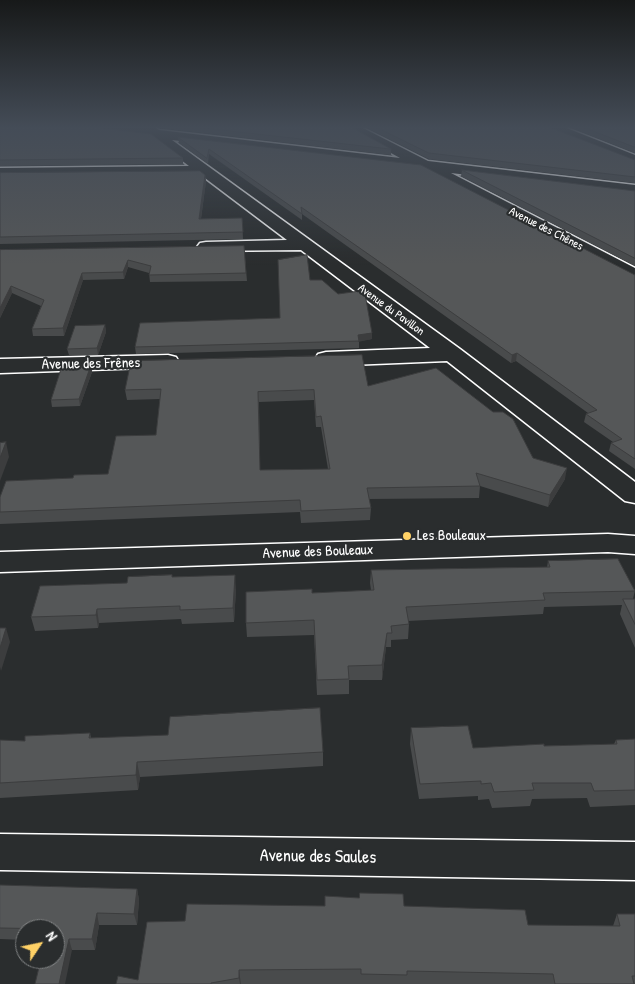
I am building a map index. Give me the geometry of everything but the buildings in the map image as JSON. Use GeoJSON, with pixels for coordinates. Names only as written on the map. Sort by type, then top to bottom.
{"type":"FeatureCollection","features":[{"type":"Feature","properties":{"kind":"street","name":"Avenue du Pavillon"},"geometry":{"type":"LineString","coordinates":[[210,173],[452,354],[635,495]]}},
{"type":"Feature","properties":{"kind":"street","name":"Avenue des Chênes"},"geometry":{"type":"LineString","coordinates":[[439,173],[635,275]]}},
{"type":"Feature","properties":{"kind":"street"},"geometry":{"type":"LineString","coordinates":[[491,173],[635,190]]}},
{"type":"Feature","properties":{"kind":"street"},"geometry":{"type":"LineString","coordinates":[[186,247],[305,245]]}},
{"type":"Feature","properties":{"kind":"street"},"geometry":{"type":"LineString","coordinates":[[307,359],[452,354]]}},
{"type":"Feature","properties":{"kind":"street","name":"Avenue des Frênes"},"geometry":{"type":"LineString","coordinates":[[0,366],[188,362]]}},
{"type":"Feature","properties":{"kind":"street","name":"Avenue des Bouleaux"},"geometry":{"type":"LineString","coordinates":[[0,562],[598,544],[635,545]]}},
{"type":"Feature","properties":{"kind":"street","name":"Avenue des Saules"},"geometry":{"type":"LineString","coordinates":[[0,852],[635,861]]}},
{"type":"Feature","properties":{"kind":"place","name":"Les Bouleaux"},"geometry":{"type":"Point","coordinates":[407,536]}}]}
